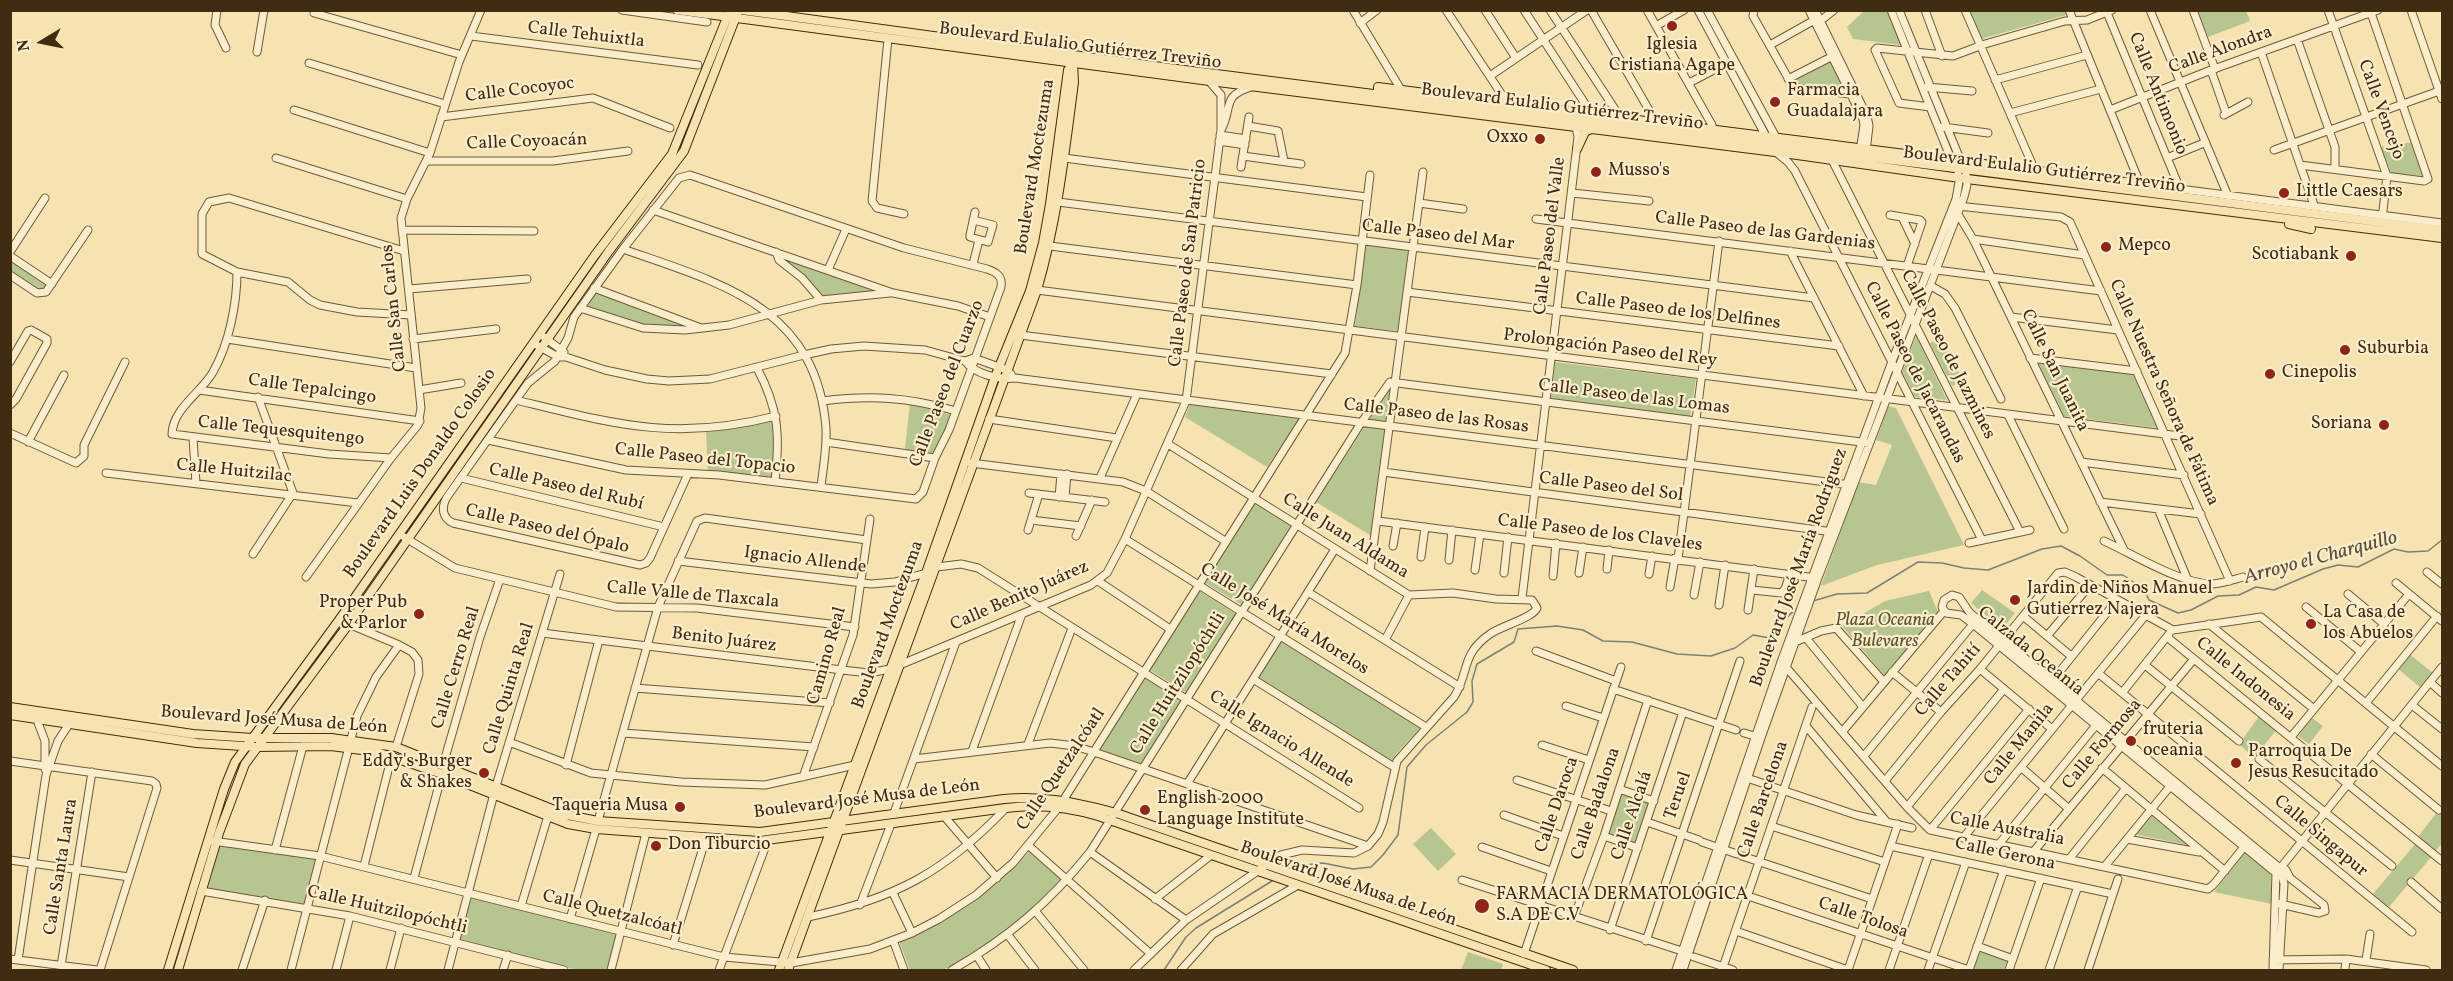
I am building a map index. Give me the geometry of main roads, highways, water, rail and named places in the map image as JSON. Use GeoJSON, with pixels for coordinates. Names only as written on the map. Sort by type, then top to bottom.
{"type":"FeatureCollection","features":[{"type":"Feature","properties":{"kind":"main road","name":"Boulevard Eulalio Gutiérrez Treviño"},"geometry":{"type":"LineString","coordinates":[[677,10],[709,18],[768,12],[1050,56],[1073,63],[1576,127],[1620,117],[1713,132],[1832,160],[1963,179],[2225,199],[2236,212],[2263,208],[2315,210],[2382,218],[2395,224],[2442,230]]}},
{"type":"Feature","properties":{"kind":"main road","name":"Boulevard Eulalio Gutiérrez Treviño"},"geometry":{"type":"LineString","coordinates":[[735,14],[832,32],[888,39],[1104,60],[1378,93],[1378,87],[1403,93],[1593,122],[1776,146],[1862,152],[2225,199],[2263,208],[2442,238]]}},
{"type":"Feature","properties":{"kind":"main road","name":"Boulevard Luis Donaldo Colosio"},"geometry":{"type":"LineString","coordinates":[[168,970],[198,871],[240,773],[408,539],[595,255],[672,154],[721,32],[735,14]]}},
{"type":"Feature","properties":{"kind":"main road","name":"Boulevard Luis Donaldo Colosio"},"geometry":{"type":"LineString","coordinates":[[543,337],[684,151],[735,14]]}},
{"type":"Feature","properties":{"kind":"main road"},"geometry":{"type":"LineString","coordinates":[[709,18],[719,23],[721,32]]}},
{"type":"Feature","properties":{"kind":"main road"},"geometry":{"type":"LineString","coordinates":[[826,21],[832,32]]}},
{"type":"Feature","properties":{"kind":"main road"},"geometry":{"type":"LineString","coordinates":[[1050,56],[1060,66],[1067,80]]}},
{"type":"Feature","properties":{"kind":"main road"},"geometry":{"type":"LineString","coordinates":[[1073,63],[1080,60],[1104,60]]}},
{"type":"Feature","properties":{"kind":"main road","name":"Boulevard Moctezuma"},"geometry":{"type":"LineString","coordinates":[[790,967],[808,917],[855,765],[926,573],[989,419],[1003,368],[1030,291],[1043,243],[1068,70],[1073,63]]}},
{"type":"Feature","properties":{"kind":"main road","name":"Boulevard Moctezuma"},"geometry":{"type":"LineString","coordinates":[[1003,368],[1020,335],[1037,291],[1050,246],[1074,81],[1073,63]]}},
{"type":"Feature","properties":{"kind":"main road","name":"Boulevard Eulalio Gutiérrez Treviño"},"geometry":{"type":"LineString","coordinates":[[1403,93],[1508,103],[1593,122],[1713,132]]}},
{"type":"Feature","properties":{"kind":"main road"},"geometry":{"type":"LineString","coordinates":[[1561,117],[1572,122],[1576,127]]}},
{"type":"Feature","properties":{"kind":"main road"},"geometry":{"type":"LineString","coordinates":[[1577,149],[1593,122]]}},
{"type":"Feature","properties":{"kind":"main road"},"geometry":{"type":"LineString","coordinates":[[2263,208],[2281,223],[2311,229]]}},
{"type":"Feature","properties":{"kind":"main road"},"geometry":{"type":"LineString","coordinates":[[2395,224],[2408,234],[2424,228]]}},
{"type":"Feature","properties":{"kind":"main road","name":"Boulevard Luis Donaldo Colosio"},"geometry":{"type":"LineString","coordinates":[[178,970],[201,891],[227,778],[247,746],[399,533],[537,346]]}},
{"type":"Feature","properties":{"kind":"main road","name":"Boulevard Moctezuma"},"geometry":{"type":"LineString","coordinates":[[838,821],[902,665],[1000,378]]}},
{"type":"Feature","properties":{"kind":"main road","name":"Boulevard José Musa de León"},"geometry":{"type":"LineString","coordinates":[[10,706],[177,741],[257,747],[349,744]]}},
{"type":"Feature","properties":{"kind":"main road","name":"Boulevard José Musa de León"},"geometry":{"type":"LineString","coordinates":[[10,716],[69,724],[349,744],[394,751],[495,790],[597,825],[646,833],[768,840],[1006,807],[1062,804]]}},
{"type":"Feature","properties":{"kind":"main road","name":"Boulevard José Musa de León"},"geometry":{"type":"LineString","coordinates":[[495,790],[568,824],[751,832],[1016,798],[1048,797],[1062,804],[1113,817],[1265,869],[1546,970]]}},
{"type":"Feature","properties":{"kind":"main road","name":"Boulevard José Musa de León"},"geometry":{"type":"LineString","coordinates":[[1113,817],[1210,856],[1265,869],[1286,881],[1298,881],[1573,970]]}},
{"type":"Feature","properties":{"kind":"main road","name":"Boulevard Moctezuma"},"geometry":{"type":"LineString","coordinates":[[780,967],[835,831]]}},
{"type":"Feature","properties":{"kind":"main road"},"geometry":{"type":"LineString","coordinates":[[198,871],[201,891]]}},
{"type":"Feature","properties":{"kind":"waterway","name":"Arroyo el Charquillo"},"geometry":{"type":"LineString","coordinates":[[1813,601],[1837,594],[1867,593],[1918,562],[1988,570],[2042,549],[2061,546],[2107,575],[2123,575],[2144,589],[2149,600],[2178,613],[2191,610],[2218,596],[2239,595],[2256,587],[2274,590],[2338,565],[2358,567],[2394,549],[2408,552],[2428,551],[2442,540]]}},
{"type":"Feature","properties":{"kind":"waterway","name":"Arroyo el Charquillo"},"geometry":{"type":"LineString","coordinates":[[1292,869],[1296,866],[1323,863],[1353,869],[1371,867],[1383,855],[1398,835],[1407,767],[1426,745],[1467,712],[1473,702],[1472,681],[1477,664],[1514,642],[1518,629],[1557,626],[1583,630],[1603,641],[1632,642],[1677,654],[1711,656],[1735,648],[1753,635],[1770,638],[1786,618],[1798,608]]}},
{"type":"Feature","properties":{"kind":"waterway","name":"Arroyo el Charquillo"},"geometry":{"type":"LineString","coordinates":[[1164,970],[1186,937],[1196,928],[1272,881]]}},
{"type":"Feature","properties":{"kind":"place","name":"Iglesia Cristiana Agape"},"geometry":{"type":"Point","coordinates":[1672,26]}},
{"type":"Feature","properties":{"kind":"place","name":"Farmacia Guadalajara"},"geometry":{"type":"Point","coordinates":[1775,102]}},
{"type":"Feature","properties":{"kind":"place","name":"Oxxo"},"geometry":{"type":"Point","coordinates":[1540,139]}},
{"type":"Feature","properties":{"kind":"place","name":"Musso's"},"geometry":{"type":"Point","coordinates":[1596,172]}},
{"type":"Feature","properties":{"kind":"place","name":"Little Caesars"},"geometry":{"type":"Point","coordinates":[2284,193]}},
{"type":"Feature","properties":{"kind":"place","name":"Mepco"},"geometry":{"type":"Point","coordinates":[2106,247]}},
{"type":"Feature","properties":{"kind":"place","name":"Scotiabank"},"geometry":{"type":"Point","coordinates":[2351,256]}},
{"type":"Feature","properties":{"kind":"place","name":"Suburbia"},"geometry":{"type":"Point","coordinates":[2345,350]}},
{"type":"Feature","properties":{"kind":"place","name":"Cinepolis"},"geometry":{"type":"Point","coordinates":[2270,374]}},
{"type":"Feature","properties":{"kind":"place","name":"Soriana"},"geometry":{"type":"Point","coordinates":[2384,425]}},
{"type":"Feature","properties":{"kind":"place","name":"Jardin de Niños Manuel Gutierrez Najera"},"geometry":{"type":"Point","coordinates":[2015,600]}},
{"type":"Feature","properties":{"kind":"place","name":"Proper Pub & Parlor"},"geometry":{"type":"Point","coordinates":[419,614]}},
{"type":"Feature","properties":{"kind":"place","name":"La Casa de los Abuelos"},"geometry":{"type":"Point","coordinates":[2311,624]}},
{"type":"Feature","properties":{"kind":"place","name":"fruteria oceania"},"geometry":{"type":"Point","coordinates":[2131,741]}},
{"type":"Feature","properties":{"kind":"place","name":"Parroquia De Jesus Resucitado"},"geometry":{"type":"Point","coordinates":[2236,763]}},
{"type":"Feature","properties":{"kind":"place","name":"Eddy's Burger & Shakes"},"geometry":{"type":"Point","coordinates":[484,773]}},
{"type":"Feature","properties":{"kind":"place","name":"Taqueria Musa"},"geometry":{"type":"Point","coordinates":[680,807]}},
{"type":"Feature","properties":{"kind":"place","name":"English 2000 Language Institute"},"geometry":{"type":"Point","coordinates":[1145,810]}},
{"type":"Feature","properties":{"kind":"place","name":"Don Tiburcio"},"geometry":{"type":"Point","coordinates":[656,846]}},
{"type":"Feature","properties":{"kind":"place","name":"FARMACIA DERMATOLÓGICA S.A DE C.V"},"geometry":{"type":"Point","coordinates":[1482,906]}},
{"type":"Feature","properties":{"kind":"park label","name":"Plaza Oceania Bulevares"},"geometry":{"type":"Point","coordinates":[1885,632]}}]}
